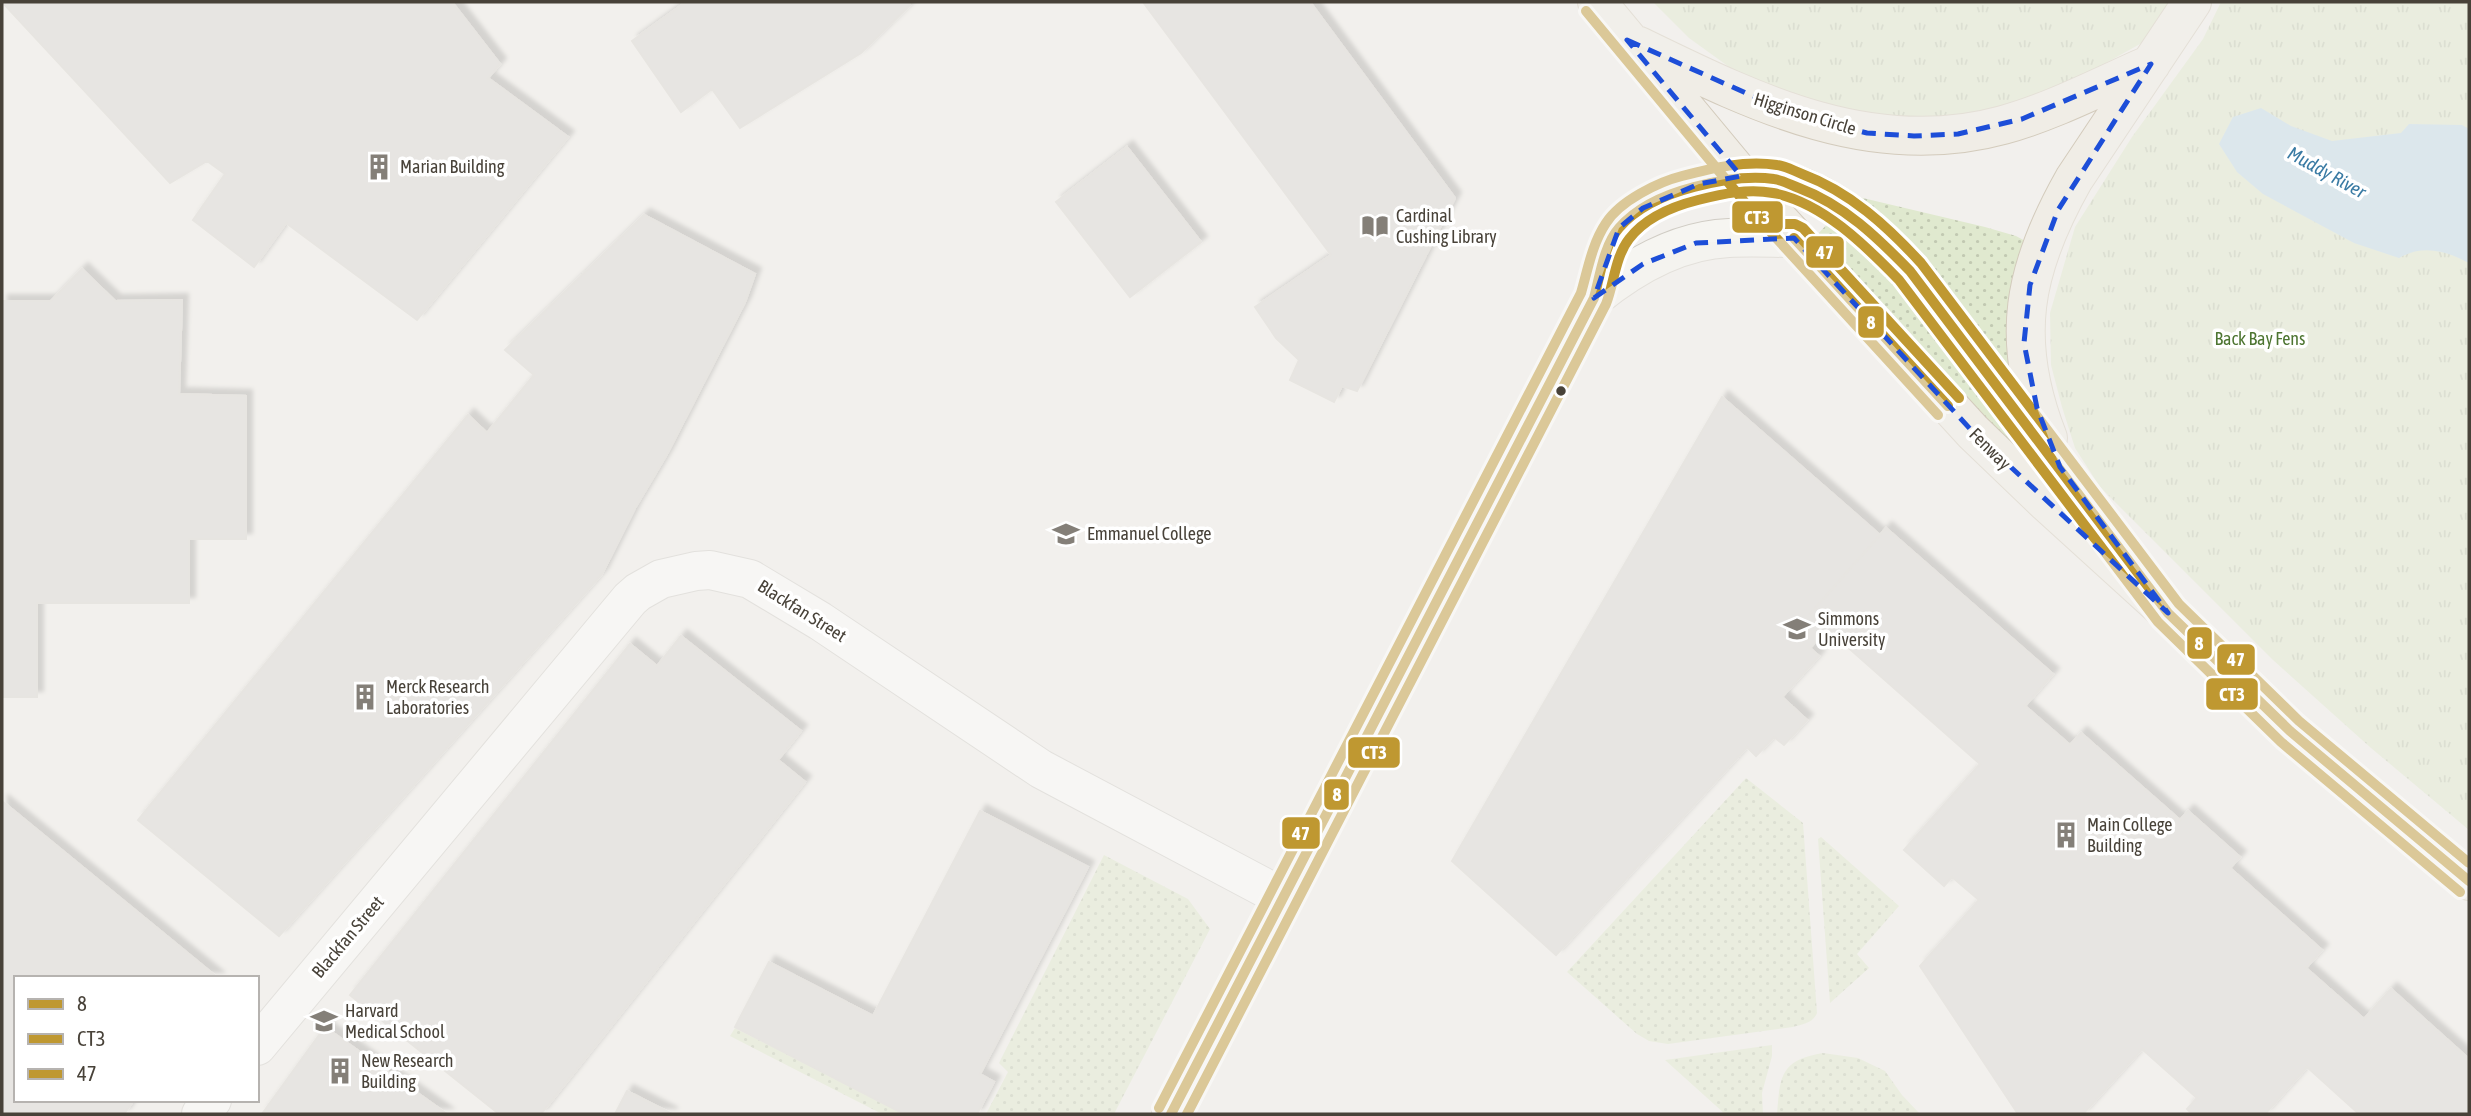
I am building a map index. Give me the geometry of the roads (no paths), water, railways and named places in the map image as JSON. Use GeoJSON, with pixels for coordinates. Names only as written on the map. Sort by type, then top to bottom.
{"type":"FeatureCollection","features":[{"type":"Feature","properties":{"kind":"main road","name":"Fenway"},"geometry":{"type":"LineString","coordinates":[[1597,2],[1794,238],[1973,432],[2168,613],[2290,731],[2469,881]]}},
{"type":"Feature","properties":{"kind":"main road"},"geometry":{"type":"LineString","coordinates":[[2068,481],[2046,432],[2028,372],[2024,343],[2028,291],[2038,257],[2069,188],[2192,2]]}},
{"type":"Feature","properties":{"kind":"main road","name":"Higginson Circle"},"geometry":{"type":"LineString","coordinates":[[1627,40],[1701,76],[1793,114],[1867,133],[1914,136],[1958,134],[2022,119],[2151,64]]}},
{"type":"Feature","properties":{"kind":"main road","name":"Fenway"},"geometry":{"type":"LineString","coordinates":[[1742,178],[1776,179],[1818,195],[1840,208],[1898,258],[2168,613]]}},
{"type":"Feature","properties":{"kind":"main road"},"geometry":{"type":"LineString","coordinates":[[1171,1114],[1594,298],[1609,245],[1619,228],[1643,208],[1674,192],[1699,184],[1742,178]]}},
{"type":"Feature","properties":{"kind":"main road"},"geometry":{"type":"LineString","coordinates":[[1594,298],[1619,278],[1643,264],[1696,243],[1728,238],[1794,238]]}},
{"type":"Feature","properties":{"kind":"street","name":"Blackfan Street"},"geometry":{"type":"LineString","coordinates":[[259,1044],[630,599],[661,579],[696,571],[728,573],[766,587],[1041,769],[1284,898]]}},
{"type":"Feature","properties":{"kind":"water","name":"Muddy River"},"geometry":{"type":"Polygon","coordinates":[[[2261,108],[2291,126],[2332,141],[2401,133],[2409,124],[2462,125],[2469,129],[2469,263],[2452,255],[2426,250],[2399,258],[2354,243],[2263,194],[2237,172],[2219,144],[2233,117],[2261,108]]]}},
{"type":"Feature","properties":{"kind":"place","name":"Marian Building"},"geometry":{"type":"Point","coordinates":[379,167]}},
{"type":"Feature","properties":{"kind":"place","name":"Cardinal Cushing Library"},"geometry":{"type":"Point","coordinates":[1375,226]}},
{"type":"Feature","properties":{"kind":"place","name":"Emmanuel College"},"geometry":{"type":"Point","coordinates":[1066,534]}},
{"type":"Feature","properties":{"kind":"place","name":"Simmons University"},"geometry":{"type":"Point","coordinates":[1797,629]}},
{"type":"Feature","properties":{"kind":"place","name":"Merck Research Laboratories"},"geometry":{"type":"Point","coordinates":[365,697]}},
{"type":"Feature","properties":{"kind":"place","name":"Main College Building"},"geometry":{"type":"Point","coordinates":[2066,835]}},
{"type":"Feature","properties":{"kind":"place","name":"Harvard Medical School"},"geometry":{"type":"Point","coordinates":[324,1021]}},
{"type":"Feature","properties":{"kind":"place","name":"New Research Building"},"geometry":{"type":"Point","coordinates":[340,1071]}},
{"type":"Feature","properties":{"kind":"park label","name":"Back Bay Fens"},"geometry":{"type":"Point","coordinates":[2260,339]}}]}
